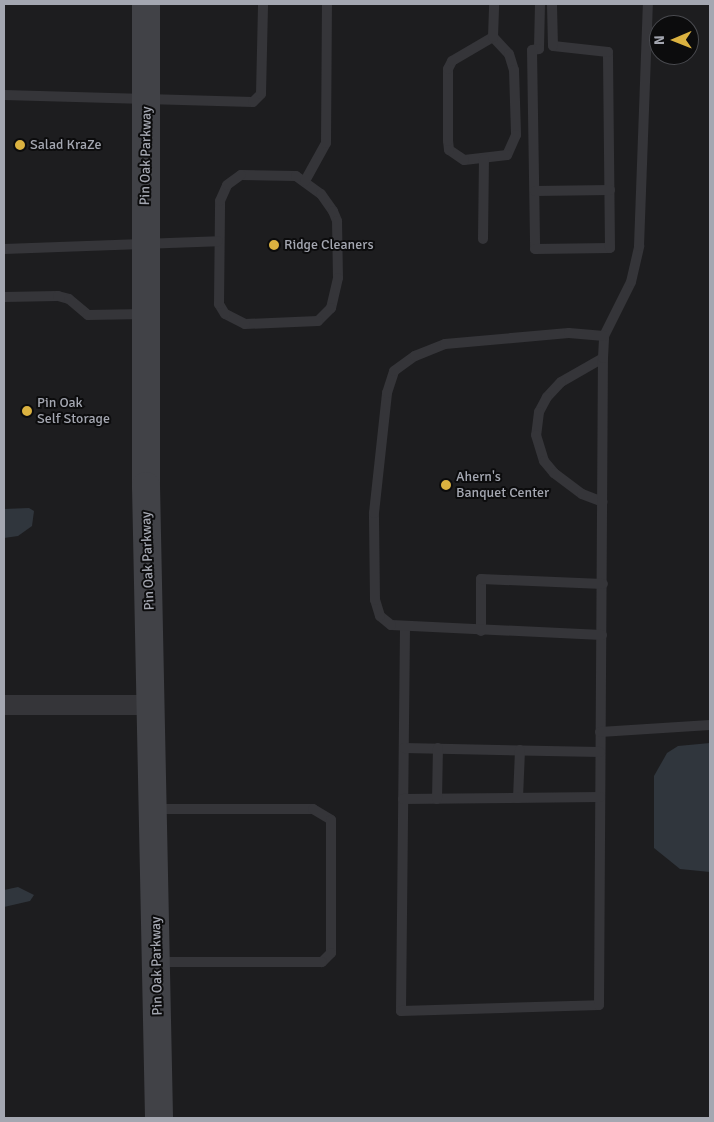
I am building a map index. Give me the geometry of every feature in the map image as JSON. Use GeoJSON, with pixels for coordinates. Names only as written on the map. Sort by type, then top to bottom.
{"type":"FeatureCollection","features":[{"type":"Feature","properties":{"kind":"street","name":"Pin Oak Parkway"},"geometry":{"type":"LineString","coordinates":[[146,4],[145,314],[151,705],[158,962],[159,1118]]}},
{"type":"Feature","properties":{"kind":"street"},"geometry":{"type":"LineString","coordinates":[[4,705],[151,705]]}},
{"type":"Feature","properties":{"kind":"lane"},"geometry":{"type":"LineString","coordinates":[[4,95],[147,96],[252,102],[261,94],[263,4]]}},
{"type":"Feature","properties":{"kind":"lane"},"geometry":{"type":"LineString","coordinates":[[305,181],[326,143],[327,4]]}},
{"type":"Feature","properties":{"kind":"lane"},"geometry":{"type":"LineString","coordinates":[[493,37],[452,61],[448,69],[449,150],[464,160],[484,160],[507,155],[516,135],[514,70],[509,54],[493,37],[494,4]]}},
{"type":"Feature","properties":{"kind":"lane"},"geometry":{"type":"LineString","coordinates":[[540,4],[539,49],[532,50],[536,249],[610,248],[608,52],[553,46],[552,4]]}},
{"type":"Feature","properties":{"kind":"lane"},"geometry":{"type":"LineString","coordinates":[[405,628],[401,1011],[599,1005],[600,732],[603,584],[602,358],[604,336],[631,282],[639,246],[648,4]]}},
{"type":"Feature","properties":{"kind":"lane"},"geometry":{"type":"LineString","coordinates":[[483,239],[484,160]]}},
{"type":"Feature","properties":{"kind":"lane"},"geometry":{"type":"LineString","coordinates":[[283,174],[305,181],[320,194],[337,221],[337,289],[330,308],[318,321],[260,326],[225,314],[218,292],[218,241],[220,201],[227,185],[241,175],[283,174]]}},
{"type":"Feature","properties":{"kind":"lane"},"geometry":{"type":"LineString","coordinates":[[535,191],[610,190]]}},
{"type":"Feature","properties":{"kind":"lane"},"geometry":{"type":"LineString","coordinates":[[4,249],[145,240],[218,241]]}},
{"type":"Feature","properties":{"kind":"lane"},"geometry":{"type":"LineString","coordinates":[[4,297],[58,296],[69,299],[88,316],[145,314]]}},
{"type":"Feature","properties":{"kind":"lane"},"geometry":{"type":"LineString","coordinates":[[602,635],[391,626],[380,616],[375,600],[374,513],[387,392],[394,371],[445,344],[569,333],[604,336]]}},
{"type":"Feature","properties":{"kind":"lane"},"geometry":{"type":"LineString","coordinates":[[602,358],[561,382],[547,397],[539,412],[536,435],[544,461],[554,473],[582,494],[603,502]]}},
{"type":"Feature","properties":{"kind":"lane"},"geometry":{"type":"LineString","coordinates":[[481,631],[481,579],[603,584]]}},
{"type":"Feature","properties":{"kind":"lane"},"geometry":{"type":"LineString","coordinates":[[600,732],[710,725]]}},
{"type":"Feature","properties":{"kind":"lane"},"geometry":{"type":"LineString","coordinates":[[404,748],[600,752]]}},
{"type":"Feature","properties":{"kind":"lane"},"geometry":{"type":"LineString","coordinates":[[437,799],[438,748]]}},
{"type":"Feature","properties":{"kind":"lane"},"geometry":{"type":"LineString","coordinates":[[518,798],[520,750]]}},
{"type":"Feature","properties":{"kind":"lane"},"geometry":{"type":"LineString","coordinates":[[403,799],[600,798]]}},
{"type":"Feature","properties":{"kind":"lane"},"geometry":{"type":"LineString","coordinates":[[154,809],[313,809],[330,820],[331,953],[322,962],[158,962]]}},
{"type":"Feature","properties":{"kind":"shaded area"},"geometry":{"type":"Polygon","coordinates":[[[4,4],[710,4],[710,1118],[4,1118],[4,4]]]}},
{"type":"Feature","properties":{"kind":"shaded area"},"geometry":{"type":"Polygon","coordinates":[[[29,508],[34,511],[32,526],[18,536],[4,538],[4,509],[29,508]]]}},
{"type":"Feature","properties":{"kind":"shaded area"},"geometry":{"type":"Polygon","coordinates":[[[710,743],[710,872],[680,869],[654,848],[654,776],[667,753],[678,746],[710,743]]]}},
{"type":"Feature","properties":{"kind":"shaded area"},"geometry":{"type":"Polygon","coordinates":[[[18,887],[34,895],[30,901],[4,907],[4,890],[18,887]]]}},
{"type":"Feature","properties":{"kind":"place","name":"Salad KraZe"},"geometry":{"type":"Point","coordinates":[20,145]}},
{"type":"Feature","properties":{"kind":"place","name":"Ridge Cleaners"},"geometry":{"type":"Point","coordinates":[274,245]}},
{"type":"Feature","properties":{"kind":"place","name":"Pin Oak Self Storage"},"geometry":{"type":"Point","coordinates":[27,411]}},
{"type":"Feature","properties":{"kind":"place","name":"Ahern's Banquet Center"},"geometry":{"type":"Point","coordinates":[446,485]}}]}
